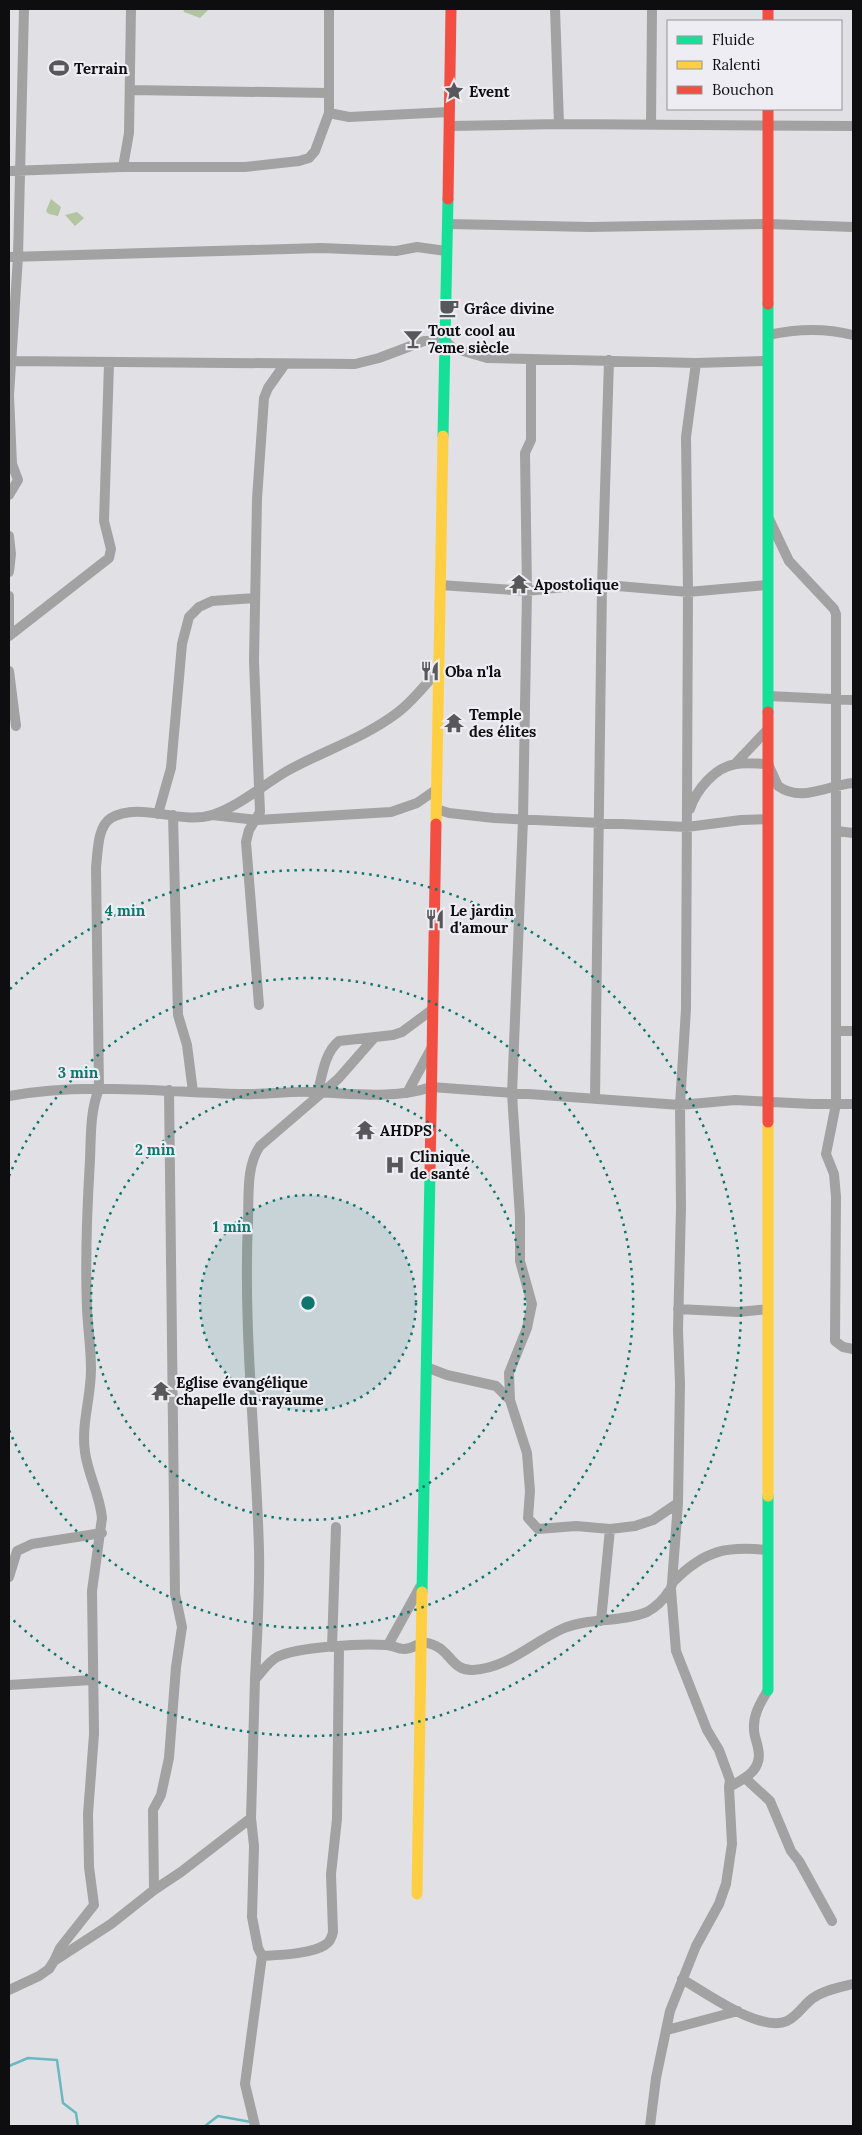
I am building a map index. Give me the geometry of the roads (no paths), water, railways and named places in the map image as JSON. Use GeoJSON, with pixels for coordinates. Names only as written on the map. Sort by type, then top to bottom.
{"type":"FeatureCollection","features":[{"type":"Feature","properties":{"kind":"street"},"geometry":{"type":"LineString","coordinates":[[9,495],[18,480],[12,464],[9,395],[14,171],[24,9]]}},
{"type":"Feature","properties":{"kind":"street"},"geometry":{"type":"LineString","coordinates":[[123,167],[129,133],[131,9]]}},
{"type":"Feature","properties":{"kind":"street"},"geometry":{"type":"LineString","coordinates":[[14,171],[123,167],[245,167],[299,161],[309,158],[314,151],[329,113],[329,9]]}},
{"type":"Feature","properties":{"kind":"street"},"geometry":{"type":"LineString","coordinates":[[417,1894],[451,9]]}},
{"type":"Feature","properties":{"kind":"street"},"geometry":{"type":"LineString","coordinates":[[555,9],[558,124]]}},
{"type":"Feature","properties":{"kind":"street"},"geometry":{"type":"LineString","coordinates":[[651,124],[652,9]]}},
{"type":"Feature","properties":{"kind":"street"},"geometry":{"type":"LineString","coordinates":[[130,90],[328,93]]}},
{"type":"Feature","properties":{"kind":"street"},"geometry":{"type":"LineString","coordinates":[[730,1787],[756,1769],[759,1750],[754,1728],[757,1708],[768,1690],[768,110]]}},
{"type":"Feature","properties":{"kind":"street"},"geometry":{"type":"LineString","coordinates":[[329,113],[349,117],[449,112]]}},
{"type":"Feature","properties":{"kind":"street"},"geometry":{"type":"LineString","coordinates":[[448,126],[558,124],[853,126]]}},
{"type":"Feature","properties":{"kind":"street"},"geometry":{"type":"LineString","coordinates":[[447,224],[590,228],[768,224],[853,227]]}},
{"type":"Feature","properties":{"kind":"street"},"geometry":{"type":"LineString","coordinates":[[13,257],[321,248],[396,251],[417,247],[446,251]]}},
{"type":"Feature","properties":{"kind":"street"},"geometry":{"type":"LineString","coordinates":[[768,335],[784,332],[836,330],[853,334]]}},
{"type":"Feature","properties":{"kind":"street"},"geometry":{"type":"LineString","coordinates":[[10,361],[355,364],[379,358],[413,343],[424,341],[445,341],[453,348],[487,358],[696,363],[768,361]]}},
{"type":"Feature","properties":{"kind":"street"},"geometry":{"type":"LineString","coordinates":[[531,359],[531,440],[525,453],[527,591],[522,820],[512,1094],[520,1217],[520,1261],[532,1304],[527,1328],[510,1373],[510,1400],[527,1453],[530,1491],[527,1507],[531,1524],[538,1529],[576,1526],[610,1529],[645,1523],[678,1503]]}},
{"type":"Feature","properties":{"kind":"street"},"geometry":{"type":"LineString","coordinates":[[592,360],[608,380]]}},
{"type":"Feature","properties":{"kind":"street"},"geometry":{"type":"LineString","coordinates":[[594,1100],[602,586],[609,360]]}},
{"type":"Feature","properties":{"kind":"street"},"geometry":{"type":"LineString","coordinates":[[9,635],[110,558],[111,549],[104,522],[110,363]]}},
{"type":"Feature","properties":{"kind":"street"},"geometry":{"type":"LineString","coordinates":[[650,2126],[656,2078],[670,2011],[682,1979],[726,1884],[732,1844],[730,1780],[719,1750],[707,1730],[676,1651],[671,1586],[678,1503],[680,1384],[678,1309],[681,1207],[680,1105],[686,1009],[688,592],[686,437],[696,363]]}},
{"type":"Feature","properties":{"kind":"street"},"geometry":{"type":"LineString","coordinates":[[259,1005],[246,842],[249,830],[257,820],[260,812],[261,787],[254,661],[257,499],[264,398],[284,364]]}},
{"type":"Feature","properties":{"kind":"street"},"geometry":{"type":"LineString","coordinates":[[768,516],[789,561],[834,609],[836,614],[836,1104],[826,1154],[834,1174],[836,1197],[835,1341],[843,1347],[853,1349]]}},
{"type":"Feature","properties":{"kind":"street"},"geometry":{"type":"LineString","coordinates":[[9,536],[11,554],[9,572]]}},
{"type":"Feature","properties":{"kind":"street"},"geometry":{"type":"LineString","coordinates":[[768,551],[789,561]]}},
{"type":"Feature","properties":{"kind":"street"},"geometry":{"type":"LineString","coordinates":[[440,585],[527,591],[573,586],[602,586],[688,592],[768,585]]}},
{"type":"Feature","properties":{"kind":"street"},"geometry":{"type":"LineString","coordinates":[[9,596],[9,635]]}},
{"type":"Feature","properties":{"kind":"street"},"geometry":{"type":"LineString","coordinates":[[158,814],[171,768],[183,630],[189,616],[199,607],[212,601],[255,598]]}},
{"type":"Feature","properties":{"kind":"street"},"geometry":{"type":"LineString","coordinates":[[9,1990],[39,1976],[49,1969],[60,1948],[94,1904],[88,1867],[88,1814],[94,1734],[92,1591],[96,1553],[102,1533],[101,1507],[85,1454],[84,1441],[85,1413],[90,1402],[91,1368],[87,1307],[89,1175],[93,1104],[99,1089],[96,867],[104,824],[112,818],[135,813],[173,815],[189,819],[211,815],[227,808],[294,767],[368,732],[398,712],[439,669]]}},
{"type":"Feature","properties":{"kind":"street"},"geometry":{"type":"LineString","coordinates":[[9,672],[16,726]]}},
{"type":"Feature","properties":{"kind":"street"},"geometry":{"type":"LineString","coordinates":[[768,696],[835,701],[853,700]]}},
{"type":"Feature","properties":{"kind":"street"},"geometry":{"type":"LineString","coordinates":[[736,764],[768,729]]}},
{"type":"Feature","properties":{"kind":"street"},"geometry":{"type":"LineString","coordinates":[[688,822],[694,796],[716,772],[736,764],[768,764]]}},
{"type":"Feature","properties":{"kind":"street"},"geometry":{"type":"LineString","coordinates":[[768,764],[778,786],[791,792],[814,792],[837,784],[853,783]]}},
{"type":"Feature","properties":{"kind":"street"},"geometry":{"type":"LineString","coordinates":[[211,815],[257,820],[392,812],[417,803],[437,789]]}},
{"type":"Feature","properties":{"kind":"street"},"geometry":{"type":"LineString","coordinates":[[436,809],[464,816],[599,823],[768,819]]}},
{"type":"Feature","properties":{"kind":"street"},"geometry":{"type":"LineString","coordinates":[[173,815],[178,1015],[188,1045],[193,1092]]}},
{"type":"Feature","properties":{"kind":"street"},"geometry":{"type":"LineString","coordinates":[[837,831],[853,833]]}},
{"type":"Feature","properties":{"kind":"street"},"geometry":{"type":"LineString","coordinates":[[320,1092],[325,1064],[333,1046],[339,1040],[374,1038],[402,1032],[433,1009]]}},
{"type":"Feature","properties":{"kind":"street"},"geometry":{"type":"LineString","coordinates":[[837,1031],[853,1031]]}},
{"type":"Feature","properties":{"kind":"street"},"geometry":{"type":"LineString","coordinates":[[255,2126],[245,2084],[262,1956],[258,1948],[252,1917],[254,1846],[251,1818],[259,1551],[248,1375],[247,1242],[250,1172],[255,1152],[260,1146],[320,1092],[338,1079],[374,1038]]}},
{"type":"Feature","properties":{"kind":"street"},"geometry":{"type":"LineString","coordinates":[[407,1093],[432,1048]]}},
{"type":"Feature","properties":{"kind":"street"},"geometry":{"type":"LineString","coordinates":[[9,1096],[36,1091],[99,1089],[241,1094],[320,1092],[407,1093],[431,1087],[680,1105],[735,1100],[853,1104]]}},
{"type":"Feature","properties":{"kind":"street"},"geometry":{"type":"LineString","coordinates":[[154,1890],[153,1810],[161,1795],[170,1758],[176,1667],[182,1627],[175,1594],[168,1090]]}},
{"type":"Feature","properties":{"kind":"street"},"geometry":{"type":"LineString","coordinates":[[678,1309],[738,1312],[768,1309]]}},
{"type":"Feature","properties":{"kind":"street"},"geometry":{"type":"LineString","coordinates":[[426,1367],[447,1375],[496,1386],[510,1400]]}},
{"type":"Feature","properties":{"kind":"street"},"geometry":{"type":"LineString","coordinates":[[262,1956],[284,1955],[322,1946],[331,1939],[333,1932],[331,1874],[337,1819],[336,1526]]}},
{"type":"Feature","properties":{"kind":"street"},"geometry":{"type":"LineString","coordinates":[[601,1621],[610,1529]]}},
{"type":"Feature","properties":{"kind":"street"},"geometry":{"type":"LineString","coordinates":[[9,1577],[17,1551],[32,1544],[102,1533]]}},
{"type":"Feature","properties":{"kind":"street"},"geometry":{"type":"LineString","coordinates":[[255,1679],[276,1658],[307,1650],[336,1647],[388,1645],[404,1649],[421,1642],[438,1646],[456,1666],[472,1670],[507,1662],[563,1629],[581,1623],[647,1612],[654,1608],[671,1586],[704,1557],[715,1552],[731,1548],[768,1550]]}},
{"type":"Feature","properties":{"kind":"street"},"geometry":{"type":"LineString","coordinates":[[388,1645],[416,1598],[422,1581]]}},
{"type":"Feature","properties":{"kind":"street"},"geometry":{"type":"LineString","coordinates":[[9,1685],[92,1680]]}},
{"type":"Feature","properties":{"kind":"street"},"geometry":{"type":"LineString","coordinates":[[745,1778],[770,1801],[791,1851],[799,1861],[832,1921]]}},
{"type":"Feature","properties":{"kind":"street"},"geometry":{"type":"LineString","coordinates":[[54,1961],[111,1924],[251,1818]]}},
{"type":"Feature","properties":{"kind":"street"},"geometry":{"type":"LineString","coordinates":[[682,1979],[738,2011],[764,2022],[776,2024],[794,2017],[822,1992],[853,1984]]}},
{"type":"Feature","properties":{"kind":"street"},"geometry":{"type":"LineString","coordinates":[[667,2030],[738,2011]]}},
{"type":"Feature","properties":{"kind":"waterway"},"geometry":{"type":"LineString","coordinates":[[9,2066],[28,2058],[57,2060],[63,2103],[76,2113],[78,2126]]}},
{"type":"Feature","properties":{"kind":"waterway"},"geometry":{"type":"LineString","coordinates":[[205,2126],[218,2116],[251,2122]]}},
{"type":"Feature","properties":{"kind":"place","name":"Terrain"},"geometry":{"type":"Point","coordinates":[59,68]}},
{"type":"Feature","properties":{"kind":"place","name":"Event"},"geometry":{"type":"Point","coordinates":[454,91]}},
{"type":"Feature","properties":{"kind":"place","name":"Grâce divine"},"geometry":{"type":"Point","coordinates":[449,308]}},
{"type":"Feature","properties":{"kind":"place","name":"Tout cool au 7eme siècle"},"geometry":{"type":"Point","coordinates":[413,339]}},
{"type":"Feature","properties":{"kind":"place","name":"Apostolique"},"geometry":{"type":"Point","coordinates":[519,584]}},
{"type":"Feature","properties":{"kind":"place","name":"Oba n'la"},"geometry":{"type":"Point","coordinates":[430,671]}},
{"type":"Feature","properties":{"kind":"place","name":"Temple des élites"},"geometry":{"type":"Point","coordinates":[454,723]}},
{"type":"Feature","properties":{"kind":"place","name":"Le jardin d'amour"},"geometry":{"type":"Point","coordinates":[435,919]}},
{"type":"Feature","properties":{"kind":"place","name":"AHDPS"},"geometry":{"type":"Point","coordinates":[365,1130]}},
{"type":"Feature","properties":{"kind":"place","name":"Clinique de santé"},"geometry":{"type":"Point","coordinates":[395,1165]}},
{"type":"Feature","properties":{"kind":"place","name":"Eglise évangélique chapelle du rayaume"},"geometry":{"type":"Point","coordinates":[161,1391]}}]}
